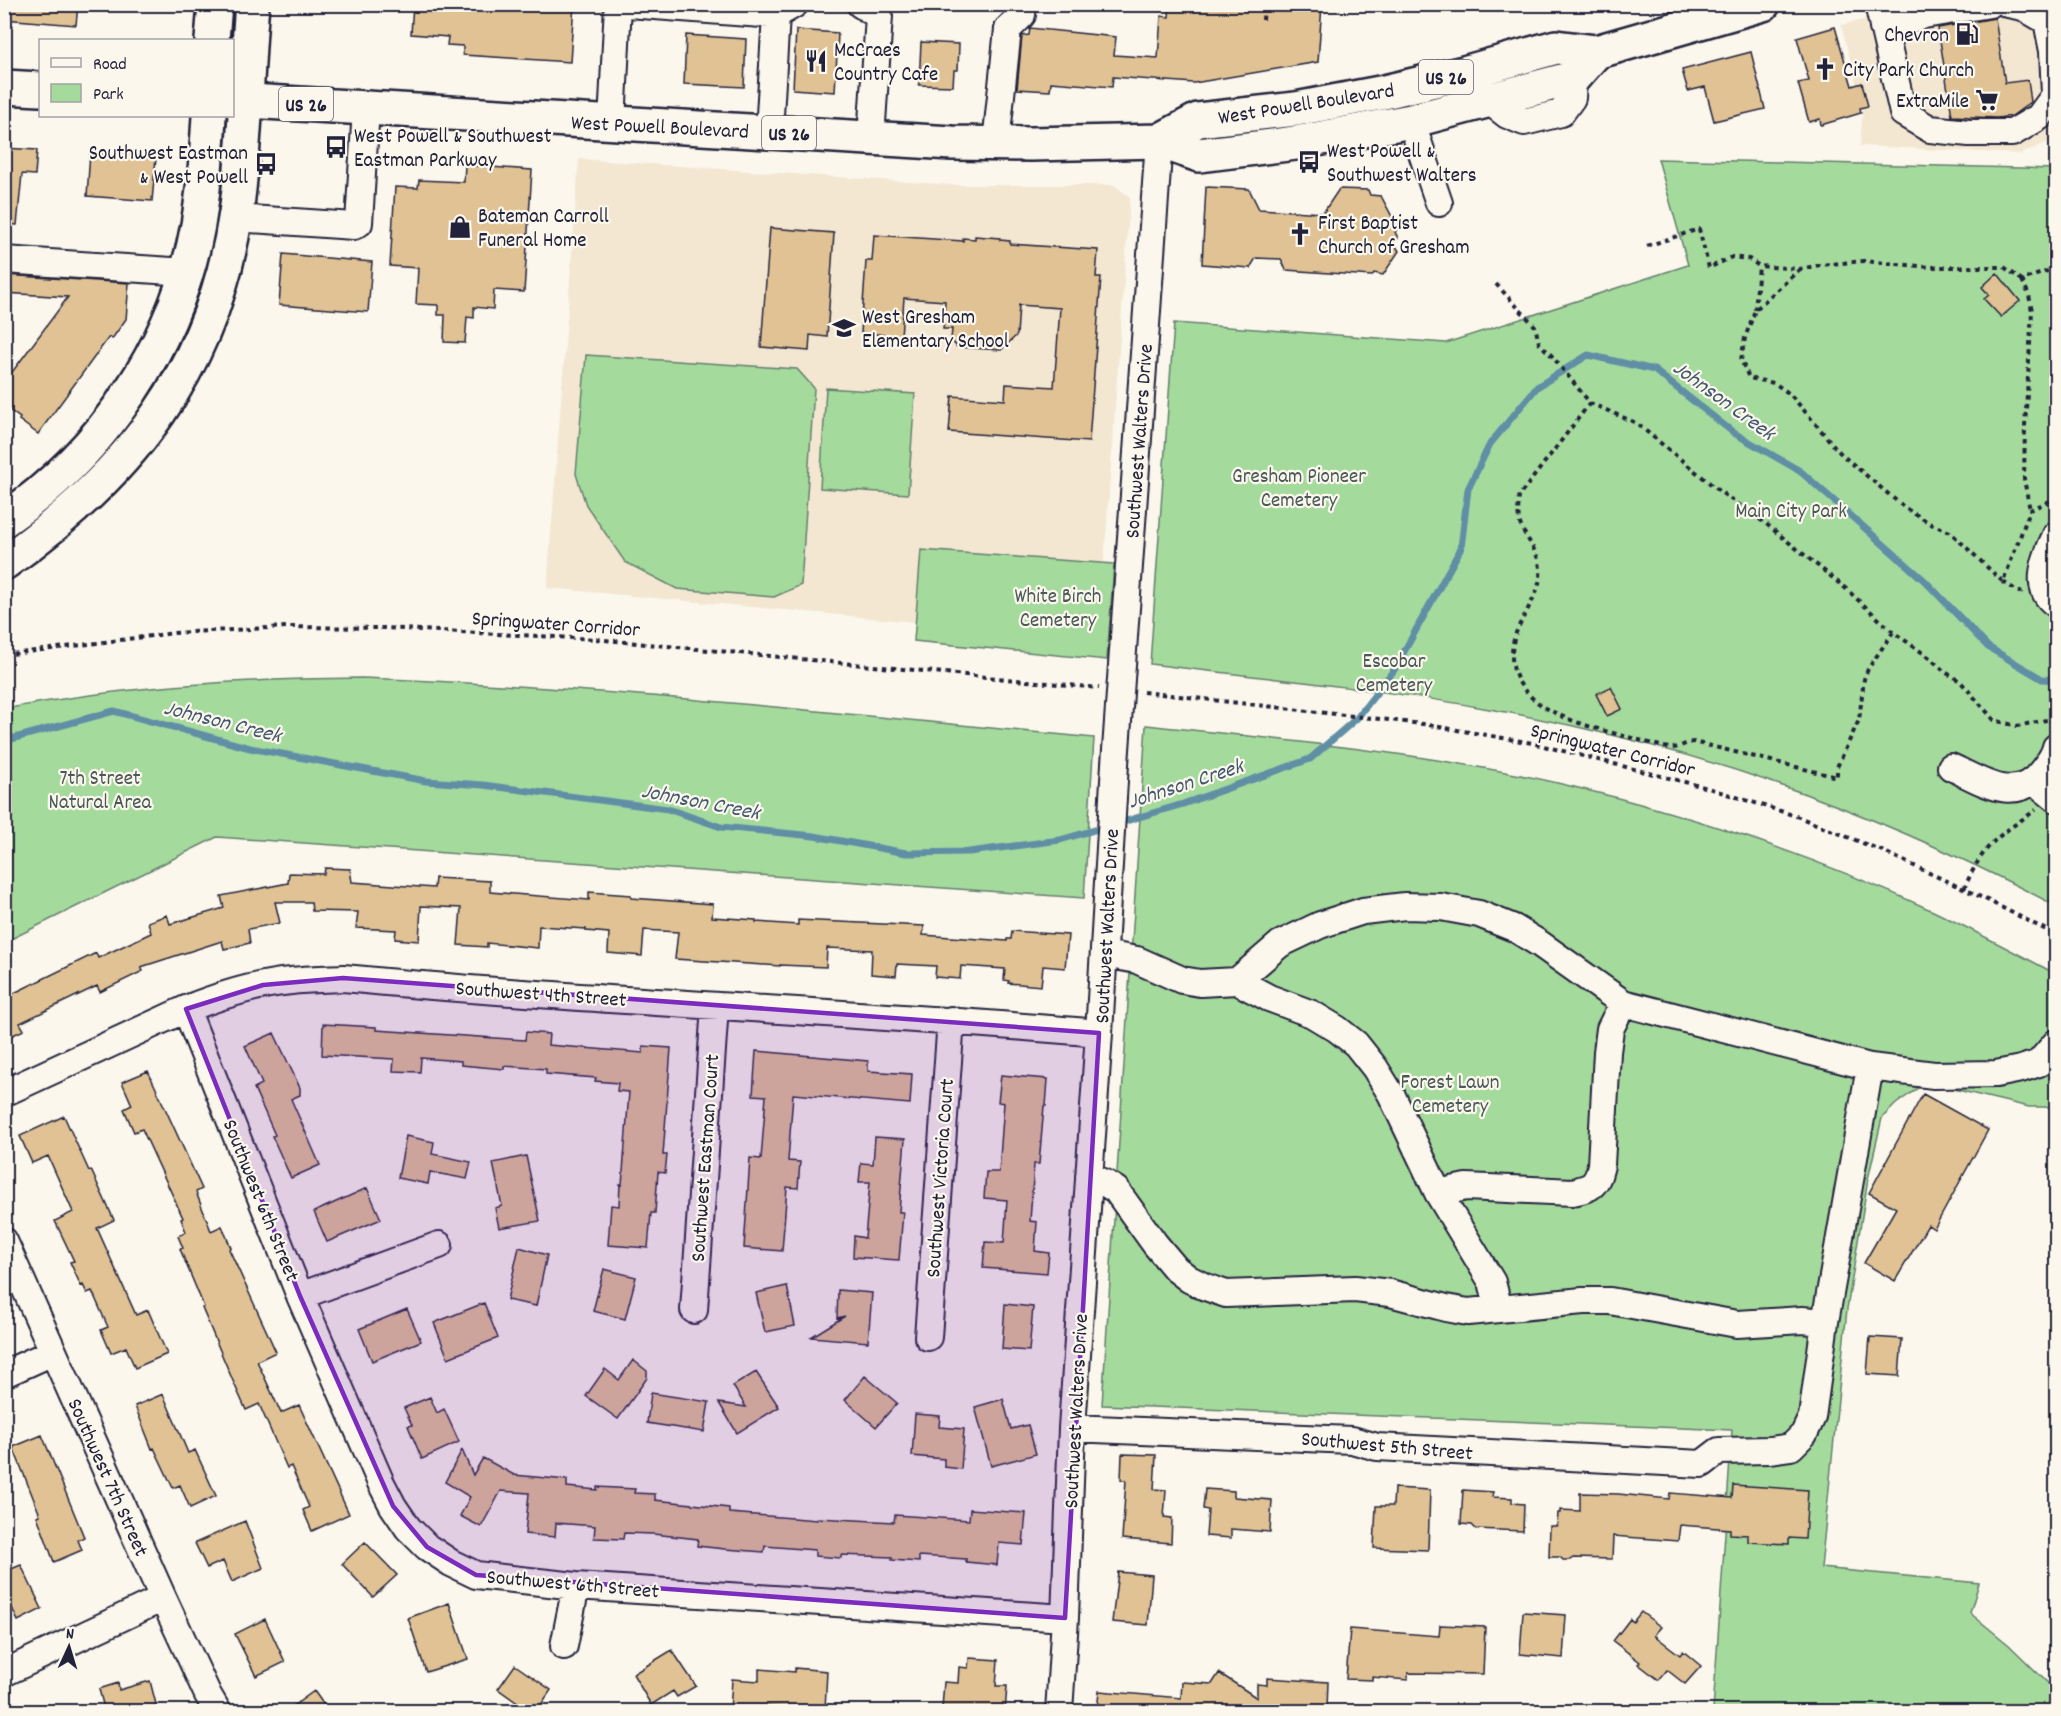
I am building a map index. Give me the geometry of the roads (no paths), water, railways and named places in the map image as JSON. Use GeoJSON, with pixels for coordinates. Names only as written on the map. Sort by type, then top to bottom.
{"type":"FeatureCollection","features":[{"type":"Feature","properties":{"kind":"main road"},"geometry":{"type":"LineString","coordinates":[[212,39],[215,4]]}},
{"type":"Feature","properties":{"kind":"main road"},"geometry":{"type":"LineString","coordinates":[[4,562],[42,536],[87,498],[121,462],[175,389],[213,310],[235,218],[239,100],[252,4]]}},
{"type":"Feature","properties":{"kind":"main road","name":"West Powell Boulevard"},"geometry":{"type":"LineString","coordinates":[[239,100],[871,138],[1031,144],[1159,141],[1198,155],[1296,143],[1411,121],[1489,101],[1573,78],[1596,52],[1696,14],[1763,4]]}},
{"type":"Feature","properties":{"kind":"main road","name":"West Powell Boulevard"},"geometry":{"type":"LineString","coordinates":[[1159,141],[1198,120],[1296,108],[1380,93],[1464,73],[1556,47],[1596,52]]}},
{"type":"Feature","properties":{"kind":"main road"},"geometry":{"type":"LineString","coordinates":[[4,87],[39,89]]}},
{"type":"Feature","properties":{"kind":"main road"},"geometry":{"type":"LineString","coordinates":[[12,515],[66,472],[105,428],[123,404],[161,338],[187,272],[198,225],[204,185],[209,117]]}},
{"type":"Feature","properties":{"kind":"street"},"geometry":{"type":"LineString","coordinates":[[612,123],[618,4]]}},
{"type":"Feature","properties":{"kind":"street"},"geometry":{"type":"LineString","coordinates":[[628,4],[785,10],[769,132]]}},
{"type":"Feature","properties":{"kind":"street"},"geometry":{"type":"LineString","coordinates":[[860,4],[879,16],[871,138]]}},
{"type":"Feature","properties":{"kind":"street"},"geometry":{"type":"LineString","coordinates":[[996,143],[1008,29],[1022,15],[1023,4]]}},
{"type":"Feature","properties":{"kind":"street"},"geometry":{"type":"LineString","coordinates":[[1990,4],[1924,15],[1880,16],[1903,112],[1930,129],[1969,134],[2012,133],[2038,117],[2055,94],[2055,51],[2047,21],[2023,7],[2008,4]]}},
{"type":"Feature","properties":{"kind":"street"},"geometry":{"type":"LineString","coordinates":[[235,218],[354,226],[359,223],[366,108]]}},
{"type":"Feature","properties":{"kind":"street"},"geometry":{"type":"LineString","coordinates":[[1411,121],[1439,203]]}},
{"type":"Feature","properties":{"kind":"street","name":"Southwest Walters Drive"},"geometry":{"type":"LineString","coordinates":[[1059,1712],[1072,1428],[1115,764],[1159,141]]}},
{"type":"Feature","properties":{"kind":"street"},"geometry":{"type":"LineString","coordinates":[[4,260],[187,272]]}},
{"type":"Feature","properties":{"kind":"street"},"geometry":{"type":"LineString","coordinates":[[12,515],[42,536]]}},
{"type":"Feature","properties":{"kind":"street"},"geometry":{"type":"LineString","coordinates":[[2056,535],[2044,567],[2042,584],[2056,604]]}},
{"type":"Feature","properties":{"kind":"street"},"geometry":{"type":"LineString","coordinates":[[1951,767],[1999,789],[2048,793],[2056,747]]}},
{"type":"Feature","properties":{"kind":"street"},"geometry":{"type":"LineString","coordinates":[[1237,981],[1280,944],[1320,925],[1363,911],[1405,906],[1441,907],[1479,914],[1514,928],[1623,1003],[1870,1067],[1934,1075],[1996,1074],[2022,1070],[2038,1063],[2056,1043]]}},
{"type":"Feature","properties":{"kind":"street"},"geometry":{"type":"LineString","coordinates":[[1104,954],[1137,960],[1182,980],[1200,983],[1237,981],[1269,998],[1312,1014],[1356,1044],[1375,1068],[1391,1094],[1438,1193],[1492,1282],[1498,1309]]}},
{"type":"Feature","properties":{"kind":"street","name":"Southwest 4th Street"},"geometry":{"type":"LineString","coordinates":[[4,1093],[211,999],[263,985],[343,978],[715,1006],[951,1020],[1099,1033]]}},
{"type":"Feature","properties":{"kind":"street"},"geometry":{"type":"LineString","coordinates":[[1438,1193],[1466,1187],[1573,1192],[1587,1189],[1597,1181],[1601,1165],[1606,1061],[1610,1029],[1623,1003]]}},
{"type":"Feature","properties":{"kind":"street","name":"Southwest Eastman Court"},"geometry":{"type":"LineString","coordinates":[[694,1310],[715,1006]]}},
{"type":"Feature","properties":{"kind":"street","name":"Southwest 6th Street"},"geometry":{"type":"LineString","coordinates":[[186,1009],[300,1296],[381,1483],[393,1506],[414,1534],[427,1547],[450,1563],[476,1575],[576,1586],[1065,1618]]}},
{"type":"Feature","properties":{"kind":"street","name":"Southwest Victoria Court"},"geometry":{"type":"LineString","coordinates":[[928,1337],[951,1020]]}},
{"type":"Feature","properties":{"kind":"street"},"geometry":{"type":"LineString","coordinates":[[1089,1176],[1116,1190],[1176,1269],[1196,1283],[1226,1294],[1355,1289],[1390,1293],[1468,1312],[1583,1301],[1610,1301],[1737,1324],[1802,1320],[1825,1322],[1870,1067]]}},
{"type":"Feature","properties":{"kind":"street","name":"Southwest 7th Street"},"geometry":{"type":"LineString","coordinates":[[4,1241],[163,1598],[218,1712]]}},
{"type":"Feature","properties":{"kind":"street"},"geometry":{"type":"LineString","coordinates":[[300,1296],[439,1245]]}},
{"type":"Feature","properties":{"kind":"street","name":"Southwest 5th Street"},"geometry":{"type":"LineString","coordinates":[[1072,1428],[1352,1440],[1377,1447],[1702,1464],[1719,1451],[1770,1450],[1791,1447],[1804,1434],[1812,1417],[1825,1322]]}},
{"type":"Feature","properties":{"kind":"street"},"geometry":{"type":"LineString","coordinates":[[4,1374],[53,1352]]}},
{"type":"Feature","properties":{"kind":"street"},"geometry":{"type":"LineString","coordinates":[[564,1646],[576,1586]]}},
{"type":"Feature","properties":{"kind":"street"},"geometry":{"type":"LineString","coordinates":[[4,1673],[163,1598]]}},
{"type":"Feature","properties":{"kind":"waterway","name":"Johnson Creek"},"geometry":{"type":"LineString","coordinates":[[1116,824],[1183,804],[1310,759],[1357,718],[1394,670],[1461,548],[1468,489],[1490,444],[1537,387],[1588,355],[1654,370],[1734,433],[1800,471],[1925,581],[1988,647],[2042,679],[2056,680]]}},
{"type":"Feature","properties":{"kind":"waterway","name":"Johnson Creek"},"geometry":{"type":"LineString","coordinates":[[4,741],[114,711],[250,748],[426,781],[483,785],[668,809],[721,827],[814,836],[906,853],[969,852],[1060,840],[1105,827]]}},
{"type":"Feature","properties":{"kind":"place","name":"Chevron"},"geometry":{"type":"Point","coordinates":[1967,34]}},
{"type":"Feature","properties":{"kind":"place","name":"McCraes Country Cafe"},"geometry":{"type":"Point","coordinates":[816,61]}},
{"type":"Feature","properties":{"kind":"place","name":"City Park Church"},"geometry":{"type":"Point","coordinates":[1825,69]}},
{"type":"Feature","properties":{"kind":"place","name":"ExtraMile"},"geometry":{"type":"Point","coordinates":[1987,100]}},
{"type":"Feature","properties":{"kind":"place","name":"West Powell & Southwest Eastman Parkway"},"geometry":{"type":"Point","coordinates":[336,147]}},
{"type":"Feature","properties":{"kind":"place","name":"West Powell & Southwest Walters"},"geometry":{"type":"Point","coordinates":[1309,162]}},
{"type":"Feature","properties":{"kind":"place","name":"Southwest Eastman & West Powell"},"geometry":{"type":"Point","coordinates":[266,164]}},
{"type":"Feature","properties":{"kind":"place","name":"Bateman Carroll Funeral Home"},"geometry":{"type":"Point","coordinates":[460,227]}},
{"type":"Feature","properties":{"kind":"place","name":"First Baptist Church of Gresham"},"geometry":{"type":"Point","coordinates":[1300,234]}},
{"type":"Feature","properties":{"kind":"place","name":"West Gresham Elementary School"},"geometry":{"type":"Point","coordinates":[844,328]}},
{"type":"Feature","properties":{"kind":"park label","name":"Gresham Pioneer Cemetery"},"geometry":{"type":"Point","coordinates":[1299,487]}},
{"type":"Feature","properties":{"kind":"park label","name":"Main City Park"},"geometry":{"type":"Point","coordinates":[1791,510]}},
{"type":"Feature","properties":{"kind":"park label","name":"White Birch Cemetery"},"geometry":{"type":"Point","coordinates":[1058,607]}},
{"type":"Feature","properties":{"kind":"park label","name":"Escobar Cemetery"},"geometry":{"type":"Point","coordinates":[1394,672]}},
{"type":"Feature","properties":{"kind":"park label","name":"7th Street Natural Area"},"geometry":{"type":"Point","coordinates":[100,789]}},
{"type":"Feature","properties":{"kind":"park label","name":"Forest Lawn Cemetery"},"geometry":{"type":"Point","coordinates":[1450,1093]}}]}
